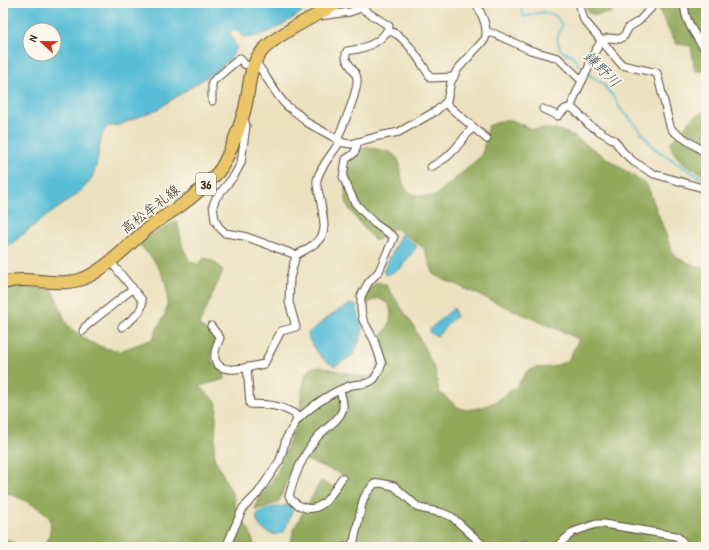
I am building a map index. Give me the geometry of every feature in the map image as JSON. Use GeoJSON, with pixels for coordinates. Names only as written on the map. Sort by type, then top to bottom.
{"type":"FeatureCollection","features":[{"type":"Feature","properties":{"kind":"main road"},"geometry":{"type":"LineString","coordinates":[[254,64],[263,50],[274,41],[338,3]]}},
{"type":"Feature","properties":{"kind":"main road","name":"高松牟礼線"},"geometry":{"type":"LineString","coordinates":[[3,283],[18,281],[69,283],[87,277],[110,261],[147,228],[188,199],[219,170],[224,162],[244,115],[254,64]]}},
{"type":"Feature","properties":{"kind":"street"},"geometry":{"type":"LineString","coordinates":[[314,17],[350,12],[369,3]]}},
{"type":"Feature","properties":{"kind":"street"},"geometry":{"type":"LineString","coordinates":[[212,101],[212,82],[240,58],[244,64],[254,64],[284,103],[302,116],[306,122],[338,138],[344,143],[351,144],[399,132],[436,111],[447,101],[457,70],[485,39],[487,32],[483,18],[476,3]]}},
{"type":"Feature","properties":{"kind":"street"},"geometry":{"type":"LineString","coordinates":[[579,3],[584,20],[601,42],[622,65],[657,73],[670,126],[673,131],[706,153]]}},
{"type":"Feature","properties":{"kind":"street"},"geometry":{"type":"LineString","coordinates":[[571,107],[588,71],[592,57],[601,42],[608,38],[620,39],[624,36],[628,27],[639,21],[651,8],[650,3]]}},
{"type":"Feature","properties":{"kind":"street"},"geometry":{"type":"LineString","coordinates":[[685,3],[684,6],[689,23],[698,41],[706,50]]}},
{"type":"Feature","properties":{"kind":"street"},"geometry":{"type":"LineString","coordinates":[[211,326],[220,338],[216,349],[215,359],[217,363],[224,368],[232,370],[264,364],[280,331],[296,327],[289,302],[290,278],[296,255],[315,245],[323,235],[325,227],[317,181],[320,172],[339,143],[338,138],[352,102],[358,80],[354,70],[345,59],[345,55],[347,51],[362,49],[379,40],[387,31],[389,26],[361,8]]}},
{"type":"Feature","properties":{"kind":"street"},"geometry":{"type":"LineString","coordinates":[[387,31],[392,31],[406,42],[431,78],[454,77]]}},
{"type":"Feature","properties":{"kind":"street"},"geometry":{"type":"LineString","coordinates":[[487,32],[496,34],[530,50],[558,58],[582,81]]}},
{"type":"Feature","properties":{"kind":"street"},"geometry":{"type":"LineString","coordinates":[[445,103],[487,139]]}},
{"type":"Feature","properties":{"kind":"street"},"geometry":{"type":"LineString","coordinates":[[543,109],[558,116],[565,109],[571,107]]}},
{"type":"Feature","properties":{"kind":"street"},"geometry":{"type":"LineString","coordinates":[[571,107],[582,116],[589,125],[614,140],[623,152],[634,162],[654,174],[706,189]]}},
{"type":"Feature","properties":{"kind":"street"},"geometry":{"type":"LineString","coordinates":[[244,115],[246,126],[242,163],[234,176],[216,198],[213,205],[215,220],[225,233],[244,236],[296,255]]}},
{"type":"Feature","properties":{"kind":"street"},"geometry":{"type":"LineString","coordinates":[[431,166],[447,157],[473,127]]}},
{"type":"Feature","properties":{"kind":"street"},"geometry":{"type":"LineString","coordinates":[[226,547],[243,508],[258,493],[280,460],[286,439],[297,420],[313,405],[340,390],[350,385],[366,384],[374,379],[382,364],[374,340],[363,320],[361,296],[368,283],[379,271],[394,237],[374,223],[355,203],[343,177],[346,159],[354,154],[357,148],[357,142]]}},
{"type":"Feature","properties":{"kind":"street"},"geometry":{"type":"LineString","coordinates":[[110,261],[142,300],[143,306],[139,313],[122,327]]}},
{"type":"Feature","properties":{"kind":"street"},"geometry":{"type":"LineString","coordinates":[[83,331],[85,327],[130,291],[132,286]]}},
{"type":"Feature","properties":{"kind":"street"},"geometry":{"type":"LineString","coordinates":[[247,367],[250,404],[271,404],[286,409],[295,414],[297,420]]}},
{"type":"Feature","properties":{"kind":"street"},"geometry":{"type":"LineString","coordinates":[[340,390],[343,408],[340,416],[315,439],[303,458],[289,496],[299,506],[309,509],[318,508],[325,502],[342,478]]}},
{"type":"Feature","properties":{"kind":"street"},"geometry":{"type":"LineString","coordinates":[[345,547],[350,546],[354,541],[363,500],[366,494],[374,484],[380,483],[394,486],[419,508],[444,513],[452,517],[485,547]]}},
{"type":"Feature","properties":{"kind":"street"},"geometry":{"type":"LineString","coordinates":[[556,547],[573,532],[590,526],[604,524],[676,536],[681,539],[682,547]]}},
{"type":"Feature","properties":{"kind":"street"},"geometry":{"type":"LineString","coordinates":[[518,547],[522,544],[539,547]]}},
{"type":"Feature","properties":{"kind":"street"},"geometry":{"type":"LineString","coordinates":[[626,547],[647,547]]}},
{"type":"Feature","properties":{"kind":"green space"},"geometry":{"type":"Polygon","coordinates":[[[584,3],[620,3],[611,13],[595,15],[588,12],[584,3]]]}},
{"type":"Feature","properties":{"kind":"green space"},"geometry":{"type":"Polygon","coordinates":[[[651,3],[680,3],[682,6],[685,3],[706,3],[706,71],[695,71],[691,46],[677,44],[659,9],[651,3]]]}},
{"type":"Feature","properties":{"kind":"green space"},"geometry":{"type":"Polygon","coordinates":[[[706,110],[706,175],[689,167],[679,159],[670,143],[693,118],[706,110]]]}},
{"type":"Feature","properties":{"kind":"green space"},"geometry":{"type":"Polygon","coordinates":[[[504,120],[512,120],[531,129],[556,129],[572,135],[647,185],[674,255],[681,260],[697,266],[706,267],[706,547],[291,547],[293,530],[321,481],[339,490],[343,475],[297,456],[278,503],[255,510],[258,501],[277,473],[299,416],[306,373],[313,367],[322,367],[362,377],[371,376],[376,370],[381,335],[387,329],[390,322],[391,313],[389,304],[378,298],[364,305],[366,291],[378,282],[386,285],[413,325],[435,370],[439,392],[458,407],[466,410],[483,407],[497,401],[517,386],[527,371],[535,368],[552,367],[568,361],[579,339],[434,275],[424,248],[395,228],[375,241],[348,207],[345,189],[347,172],[354,156],[359,151],[369,148],[391,153],[397,158],[400,164],[402,179],[408,191],[417,195],[435,196],[479,158],[483,151],[488,126],[504,120]]]}},
{"type":"Feature","properties":{"kind":"green space"},"geometry":{"type":"Polygon","coordinates":[[[177,221],[183,248],[190,262],[198,264],[204,258],[215,262],[223,271],[199,325],[216,339],[211,353],[212,362],[224,371],[225,379],[200,386],[217,403],[214,457],[233,495],[236,510],[249,530],[255,547],[41,547],[46,542],[50,533],[51,527],[48,516],[33,505],[3,491],[3,287],[11,284],[52,290],[65,321],[70,328],[90,342],[105,348],[120,351],[153,339],[165,314],[167,304],[166,284],[152,258],[137,243],[177,221]]]}},
{"type":"Feature","properties":{"kind":"green space"},"geometry":{"type":"Polygon","coordinates":[[[3,538],[16,544],[38,547],[3,547],[3,538]]]}},
{"type":"Feature","properties":{"kind":"water"},"geometry":{"type":"Polygon","coordinates":[[[3,3],[312,3],[290,20],[261,35],[244,37],[241,36],[235,29],[232,30],[230,34],[237,47],[230,59],[220,68],[158,109],[119,125],[106,127],[101,138],[96,166],[91,179],[76,195],[3,250],[3,3]]]}},
{"type":"Feature","properties":{"kind":"water"},"geometry":{"type":"Polygon","coordinates":[[[401,234],[417,246],[401,268],[387,275],[383,272],[401,234]]]}},
{"type":"Feature","properties":{"kind":"water"},"geometry":{"type":"Polygon","coordinates":[[[351,304],[356,305],[363,331],[354,354],[335,366],[317,353],[308,337],[308,333],[334,313],[351,304]]]}},
{"type":"Feature","properties":{"kind":"water"},"geometry":{"type":"Polygon","coordinates":[[[454,308],[456,317],[437,336],[430,333],[430,329],[454,308]]]}},
{"type":"Feature","properties":{"kind":"water"},"geometry":{"type":"Polygon","coordinates":[[[289,505],[294,506],[284,532],[280,534],[271,534],[260,527],[256,518],[258,513],[269,508],[289,505]]]}},
{"type":"Feature","properties":{"kind":"waterway","name":"鎌野川"},"geometry":{"type":"LineString","coordinates":[[518,3],[522,9],[524,17],[543,12],[556,16],[562,25],[557,39],[563,52],[572,55],[578,64],[592,77],[602,83],[614,97],[621,110],[628,116],[654,148],[706,180]]}}]}
